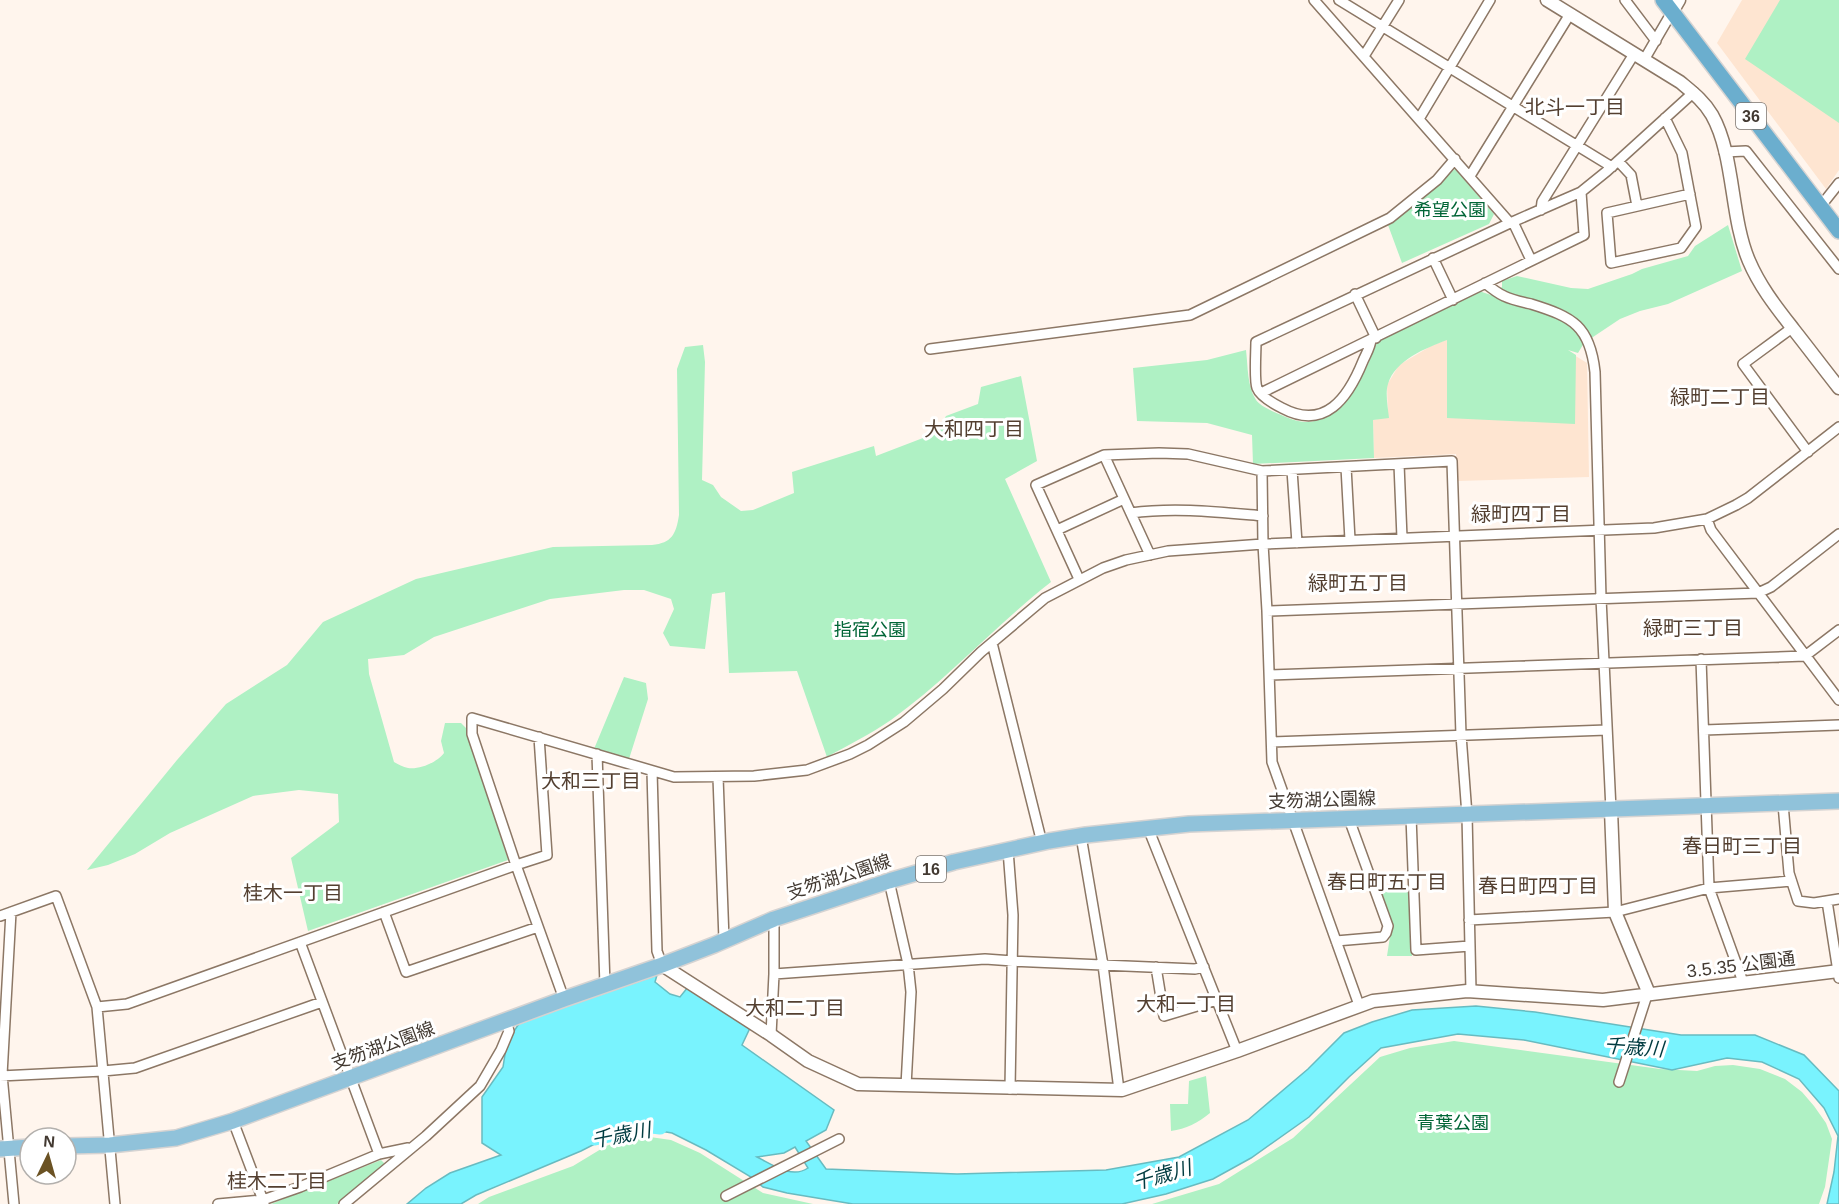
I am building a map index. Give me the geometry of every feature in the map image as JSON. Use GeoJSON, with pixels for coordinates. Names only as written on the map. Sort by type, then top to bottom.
{"type":"FeatureCollection","features":[{"type":"Feature","properties":{"kind":"highway","name":"36"},"geometry":{"type":"LineString","coordinates":[[1672,4],[1839,231]]}},
{"type":"Feature","properties":{"kind":"main road","name":"支笏湖公園線"},"geometry":{"type":"LineString","coordinates":[[78,1145],[176,1138],[233,1121],[564,999],[663,965],[774,919],[889,881],[1042,843],[1081,836],[1189,824],[1839,801]]}},
{"type":"Feature","properties":{"kind":"street"},"geometry":{"type":"LineString","coordinates":[[1315,0],[1511,222],[1531,260]]}},
{"type":"Feature","properties":{"kind":"street"},"geometry":{"type":"LineString","coordinates":[[1339,0],[1577,146],[1615,164],[1631,175],[1637,206]]}},
{"type":"Feature","properties":{"kind":"street"},"geometry":{"type":"LineString","coordinates":[[1364,56],[1398,0]]}},
{"type":"Feature","properties":{"kind":"street"},"geometry":{"type":"LineString","coordinates":[[1419,119],[1490,0]]}},
{"type":"Feature","properties":{"kind":"street"},"geometry":{"type":"LineString","coordinates":[[1546,0],[1694,92],[1712,115],[1722,138],[1741,236],[1748,260],[1761,287],[1839,388]]}},
{"type":"Feature","properties":{"kind":"street"},"geometry":{"type":"LineString","coordinates":[[1625,0],[1656,41]]}},
{"type":"Feature","properties":{"kind":"street"},"geometry":{"type":"LineString","coordinates":[[1541,210],[1542,202],[1577,146],[1639,57],[1656,41],[1672,4]]}},
{"type":"Feature","properties":{"kind":"street"},"geometry":{"type":"LineString","coordinates":[[1470,176],[1570,14]]}},
{"type":"Feature","properties":{"kind":"street"},"geometry":{"type":"LineString","coordinates":[[1355,294],[1373,339],[1349,392],[1336,404],[1316,416],[1304,417],[1278,406],[1261,393],[1256,387],[1256,342],[1355,294],[1511,222],[1581,192],[1694,92]]}},
{"type":"Feature","properties":{"kind":"street"},"geometry":{"type":"LineString","coordinates":[[1665,118],[1683,153],[1696,227],[1681,248],[1611,262],[1607,213],[1690,194]]}},
{"type":"Feature","properties":{"kind":"street"},"geometry":{"type":"LineString","coordinates":[[1724,152],[1746,151],[1839,268]]}},
{"type":"Feature","properties":{"kind":"street"},"geometry":{"type":"LineString","coordinates":[[930,350],[1190,315],[1390,218],[1437,180],[1455,159]]}},
{"type":"Feature","properties":{"kind":"street"},"geometry":{"type":"LineString","coordinates":[[1820,207],[1839,183]]}},
{"type":"Feature","properties":{"kind":"street"},"geometry":{"type":"LineString","coordinates":[[1261,393],[1584,235],[1581,192]]}},
{"type":"Feature","properties":{"kind":"street"},"geometry":{"type":"LineString","coordinates":[[1433,258],[1453,300]]}},
{"type":"Feature","properties":{"kind":"street"},"geometry":{"type":"LineString","coordinates":[[1485,284],[1505,297],[1555,312],[1572,321],[1590,342],[1595,372],[1601,598],[1615,912],[1647,989],[1619,1082]]}},
{"type":"Feature","properties":{"kind":"street"},"geometry":{"type":"LineString","coordinates":[[1792,328],[1743,364],[1808,452]]}},
{"type":"Feature","properties":{"kind":"street"},"geometry":{"type":"LineString","coordinates":[[564,999],[472,734],[472,718],[674,777],[753,776],[807,770],[868,746],[904,722],[1045,598],[1111,565],[1168,551],[1263,544],[1654,528],[1707,519],[1748,498],[1839,427]]}},
{"type":"Feature","properties":{"kind":"street"},"geometry":{"type":"LineString","coordinates":[[1079,579],[1036,485],[1104,455],[1188,454],[1262,471],[1452,462],[1458,668],[1467,815],[1471,991]]}},
{"type":"Feature","properties":{"kind":"street"},"geometry":{"type":"LineString","coordinates":[[1104,455],[1150,555]]}},
{"type":"Feature","properties":{"kind":"street"},"geometry":{"type":"LineString","coordinates":[[1399,464],[1402,538]]}},
{"type":"Feature","properties":{"kind":"street"},"geometry":{"type":"LineString","coordinates":[[1346,467],[1350,540]]}},
{"type":"Feature","properties":{"kind":"street"},"geometry":{"type":"LineString","coordinates":[[1292,470],[1297,543]]}},
{"type":"Feature","properties":{"kind":"street"},"geometry":{"type":"LineString","coordinates":[[1262,471],[1272,762],[1359,1005]]}},
{"type":"Feature","properties":{"kind":"street"},"geometry":{"type":"LineString","coordinates":[[1057,530],[1124,499]]}},
{"type":"Feature","properties":{"kind":"street"},"geometry":{"type":"LineString","coordinates":[[1131,513],[1156,510],[1195,510],[1263,516]]}},
{"type":"Feature","properties":{"kind":"street"},"geometry":{"type":"LineString","coordinates":[[1707,519],[1711,530],[1839,700]]}},
{"type":"Feature","properties":{"kind":"street"},"geometry":{"type":"LineString","coordinates":[[1267,611],[1758,593],[1772,587],[1839,534]]}},
{"type":"Feature","properties":{"kind":"street"},"geometry":{"type":"LineString","coordinates":[[1270,675],[1805,656],[1839,630]]}},
{"type":"Feature","properties":{"kind":"street"},"geometry":{"type":"LineString","coordinates":[[992,643],[1042,843]]}},
{"type":"Feature","properties":{"kind":"street"},"geometry":{"type":"LineString","coordinates":[[1701,659],[1709,888],[1743,982]]}},
{"type":"Feature","properties":{"kind":"street"},"geometry":{"type":"LineString","coordinates":[[1704,730],[1839,725]]}},
{"type":"Feature","properties":{"kind":"street"},"geometry":{"type":"LineString","coordinates":[[1272,742],[1607,730]]}},
{"type":"Feature","properties":{"kind":"street"},"geometry":{"type":"LineString","coordinates":[[97,1007],[127,1004],[547,855],[539,737]]}},
{"type":"Feature","properties":{"kind":"street"},"geometry":{"type":"LineString","coordinates":[[597,754],[605,985]]}},
{"type":"Feature","properties":{"kind":"street"},"geometry":{"type":"LineString","coordinates":[[652,771],[657,951],[663,965]]}},
{"type":"Feature","properties":{"kind":"street"},"geometry":{"type":"LineString","coordinates":[[718,777],[724,940]]}},
{"type":"Feature","properties":{"kind":"street"},"geometry":{"type":"LineString","coordinates":[[1783,804],[1789,873],[1798,901],[1814,903],[1839,899]]}},
{"type":"Feature","properties":{"kind":"street"},"geometry":{"type":"LineString","coordinates":[[1411,816],[1416,950],[1470,946]]}},
{"type":"Feature","properties":{"kind":"street"},"geometry":{"type":"LineString","coordinates":[[1336,941],[1383,937],[1388,926],[1348,819]]}},
{"type":"Feature","properties":{"kind":"street"},"geometry":{"type":"LineString","coordinates":[[1148,828],[1237,1051]]}},
{"type":"Feature","properties":{"kind":"street"},"geometry":{"type":"LineString","coordinates":[[1081,836],[1103,965],[1119,1090]]}},
{"type":"Feature","properties":{"kind":"street"},"geometry":{"type":"LineString","coordinates":[[1008,850],[1013,915],[1010,1089]]}},
{"type":"Feature","properties":{"kind":"street"},"geometry":{"type":"LineString","coordinates":[[889,881],[908,964],[911,992],[906,1086]]}},
{"type":"Feature","properties":{"kind":"street"},"geometry":{"type":"LineString","coordinates":[[1469,920],[1615,912],[1709,888],[1791,881]]}},
{"type":"Feature","properties":{"kind":"street"},"geometry":{"type":"LineString","coordinates":[[0,916],[56,896],[97,1007],[115,1204]]}},
{"type":"Feature","properties":{"kind":"street"},"geometry":{"type":"LineString","coordinates":[[1827,901],[1839,973]]}},
{"type":"Feature","properties":{"kind":"street"},"geometry":{"type":"LineString","coordinates":[[10,912],[1,1076],[4,1149],[14,1204]]}},
{"type":"Feature","properties":{"kind":"street"},"geometry":{"type":"LineString","coordinates":[[384,912],[406,972],[538,927]]}},
{"type":"Feature","properties":{"kind":"street"},"geometry":{"type":"LineString","coordinates":[[771,1035],[774,919]]}},
{"type":"Feature","properties":{"kind":"street"},"geometry":{"type":"LineString","coordinates":[[300,942],[379,1154]]}},
{"type":"Feature","properties":{"kind":"street"},"geometry":{"type":"LineString","coordinates":[[774,974],[970,959],[1196,969],[1204,967]]}},
{"type":"Feature","properties":{"kind":"street","name":"3.5.35 公園通"},"geometry":{"type":"LineString","coordinates":[[663,965],[808,1061],[858,1084],[1119,1090],[1237,1051],[1373,1000],[1471,991],[1603,1000],[1743,982],[1839,973]]}},
{"type":"Feature","properties":{"kind":"street"},"geometry":{"type":"LineString","coordinates":[[1156,967],[1164,1016],[1217,1000]]}},
{"type":"Feature","properties":{"kind":"street"},"geometry":{"type":"LineString","coordinates":[[1,1076],[135,1068],[322,1002]]}},
{"type":"Feature","properties":{"kind":"street"},"geometry":{"type":"LineString","coordinates":[[344,1204],[480,1086],[509,1031],[506,1021]]}},
{"type":"Feature","properties":{"kind":"street"},"geometry":{"type":"LineString","coordinates":[[233,1121],[263,1202]]}},
{"type":"Feature","properties":{"kind":"street"},"geometry":{"type":"LineString","coordinates":[[726,1196],[836,1141]]}},
{"type":"Feature","properties":{"kind":"street"},"geometry":{"type":"LineString","coordinates":[[218,1204],[263,1202],[379,1154],[411,1148]]}},
{"type":"Feature","properties":{"kind":"shaded area"},"geometry":{"type":"Polygon","coordinates":[[[1742,0],[1839,0],[1839,170],[1826,189],[1717,43],[1742,0]]]}},
{"type":"Feature","properties":{"kind":"shaded area"},"geometry":{"type":"Polygon","coordinates":[[[1466,332],[1548,339],[1587,363],[1589,477],[1458,481],[1456,454],[1374,458],[1373,420],[1388,417],[1387,385],[1399,365],[1431,346],[1466,332]]]}},
{"type":"Feature","properties":{"kind":"green space"},"geometry":{"type":"Polygon","coordinates":[[[1780,0],[1839,0],[1839,123],[1745,59],[1780,0]]]}},
{"type":"Feature","properties":{"kind":"green space","name":"希望公園"},"geometry":{"type":"Polygon","coordinates":[[[1455,169],[1494,214],[1489,224],[1402,263],[1388,225],[1455,169]]]}},
{"type":"Feature","properties":{"kind":"green space"},"geometry":{"type":"Polygon","coordinates":[[[1728,225],[1742,271],[1668,304],[1620,319],[1584,343],[1578,353],[1568,350],[1576,355],[1575,424],[1447,418],[1447,340],[1412,356],[1397,368],[1392,376],[1387,392],[1389,418],[1373,420],[1374,458],[1253,464],[1252,435],[1207,423],[1137,421],[1133,368],[1207,360],[1246,350],[1249,382],[1258,402],[1296,421],[1318,420],[1341,405],[1351,393],[1366,368],[1375,343],[1479,291],[1491,295],[1502,287],[1502,281],[1517,276],[1571,288],[1588,289],[1642,269],[1688,256],[1695,246],[1728,225]]]}},
{"type":"Feature","properties":{"kind":"green space","name":"指宿公園"},"geometry":{"type":"Polygon","coordinates":[[[703,345],[705,362],[702,480],[713,485],[721,497],[741,511],[753,510],[794,493],[792,472],[874,446],[876,456],[936,433],[946,416],[978,404],[981,387],[1021,376],[1037,461],[1005,479],[1051,582],[912,704],[867,735],[827,757],[797,671],[729,673],[725,592],[712,594],[705,649],[670,646],[663,633],[674,609],[671,599],[644,590],[624,590],[550,599],[434,637],[404,655],[368,659],[369,674],[394,762],[408,768],[428,765],[444,753],[441,741],[445,723],[461,723],[467,729],[508,860],[308,931],[291,858],[339,822],[338,794],[299,790],[253,796],[170,833],[135,854],[108,865],[87,870],[226,704],[287,665],[323,622],[416,579],[553,547],[652,545],[669,540],[679,515],[677,369],[685,347],[703,345]]]}},
{"type":"Feature","properties":{"kind":"green space"},"geometry":{"type":"Polygon","coordinates":[[[624,677],[646,683],[648,699],[629,759],[594,749],[624,677]]]}},
{"type":"Feature","properties":{"kind":"green space"},"geometry":{"type":"Polygon","coordinates":[[[1410,885],[1412,956],[1387,956],[1391,930],[1378,887],[1410,885]]]}},
{"type":"Feature","properties":{"kind":"green space","name":"青葉公園"},"geometry":{"type":"Polygon","coordinates":[[[1454,1041],[1660,1069],[1697,1071],[1715,1066],[1733,1065],[1760,1069],[1785,1079],[1802,1092],[1814,1106],[1826,1123],[1832,1139],[1825,1187],[1819,1204],[1152,1204],[1219,1184],[1293,1138],[1380,1057],[1410,1048],[1454,1041]]]}},
{"type":"Feature","properties":{"kind":"green space"},"geometry":{"type":"Polygon","coordinates":[[[1206,1076],[1210,1113],[1192,1125],[1171,1131],[1170,1104],[1188,1104],[1189,1081],[1206,1076]]]}},
{"type":"Feature","properties":{"kind":"green space"},"geometry":{"type":"Polygon","coordinates":[[[650,1137],[671,1140],[700,1153],[763,1193],[813,1204],[478,1204],[489,1197],[573,1166],[606,1146],[629,1138],[650,1137]]]}},
{"type":"Feature","properties":{"kind":"green space"},"geometry":{"type":"Polygon","coordinates":[[[381,1160],[385,1164],[337,1204],[271,1204],[381,1160]]]}},
{"type":"Feature","properties":{"kind":"water"},"geometry":{"type":"Polygon","coordinates":[[[657,975],[655,982],[670,994],[680,997],[688,987],[750,1028],[742,1045],[834,1110],[826,1130],[806,1141],[826,1169],[957,1174],[1106,1170],[1179,1157],[1248,1120],[1308,1069],[1344,1033],[1412,1010],[1476,1006],[1535,1012],[1681,1035],[1755,1035],[1804,1055],[1839,1091],[1839,1204],[1827,1204],[1834,1172],[1838,1136],[1824,1108],[1799,1079],[1762,1062],[1727,1058],[1672,1070],[1524,1040],[1458,1034],[1381,1048],[1309,1117],[1251,1158],[1213,1179],[1166,1194],[1122,1204],[853,1204],[763,1187],[751,1177],[706,1150],[672,1133],[630,1126],[581,1151],[476,1195],[461,1204],[407,1204],[426,1188],[450,1173],[501,1155],[482,1143],[482,1097],[503,1067],[507,1042],[520,1022],[657,975]],[[795,1147],[784,1153],[757,1157],[789,1171],[796,1172],[808,1168],[795,1147]]]}},
{"type":"Feature","properties":{"kind":"waterway","name":"千歳川"},"geometry":{"type":"LineString","coordinates":[[595,1138],[652,1126],[660,1127]]}},
{"type":"Feature","properties":{"kind":"district","name":"北斗一丁目"},"geometry":{"type":"Point","coordinates":[1575,107]}},
{"type":"Feature","properties":{"kind":"district","name":"緑町二丁目"},"geometry":{"type":"Point","coordinates":[1720,397]}},
{"type":"Feature","properties":{"kind":"district","name":"大和四丁目"},"geometry":{"type":"Point","coordinates":[974,429]}},
{"type":"Feature","properties":{"kind":"district","name":"緑町四丁目"},"geometry":{"type":"Point","coordinates":[1521,514]}},
{"type":"Feature","properties":{"kind":"district","name":"緑町五丁目"},"geometry":{"type":"Point","coordinates":[1358,583]}},
{"type":"Feature","properties":{"kind":"district","name":"緑町三丁目"},"geometry":{"type":"Point","coordinates":[1693,628]}},
{"type":"Feature","properties":{"kind":"district","name":"大和三丁目"},"geometry":{"type":"Point","coordinates":[591,781]}},
{"type":"Feature","properties":{"kind":"district","name":"春日町三丁目"},"geometry":{"type":"Point","coordinates":[1742,846]}},
{"type":"Feature","properties":{"kind":"district","name":"春日町五丁目"},"geometry":{"type":"Point","coordinates":[1387,882]}},
{"type":"Feature","properties":{"kind":"district","name":"春日町四丁目"},"geometry":{"type":"Point","coordinates":[1538,886]}},
{"type":"Feature","properties":{"kind":"district","name":"桂木一丁目"},"geometry":{"type":"Point","coordinates":[293,893]}},
{"type":"Feature","properties":{"kind":"district","name":"大和一丁目"},"geometry":{"type":"Point","coordinates":[1186,1004]}},
{"type":"Feature","properties":{"kind":"district","name":"大和二丁目"},"geometry":{"type":"Point","coordinates":[795,1008]}},
{"type":"Feature","properties":{"kind":"district","name":"桂木二丁目"},"geometry":{"type":"Point","coordinates":[277,1181]}}]}
